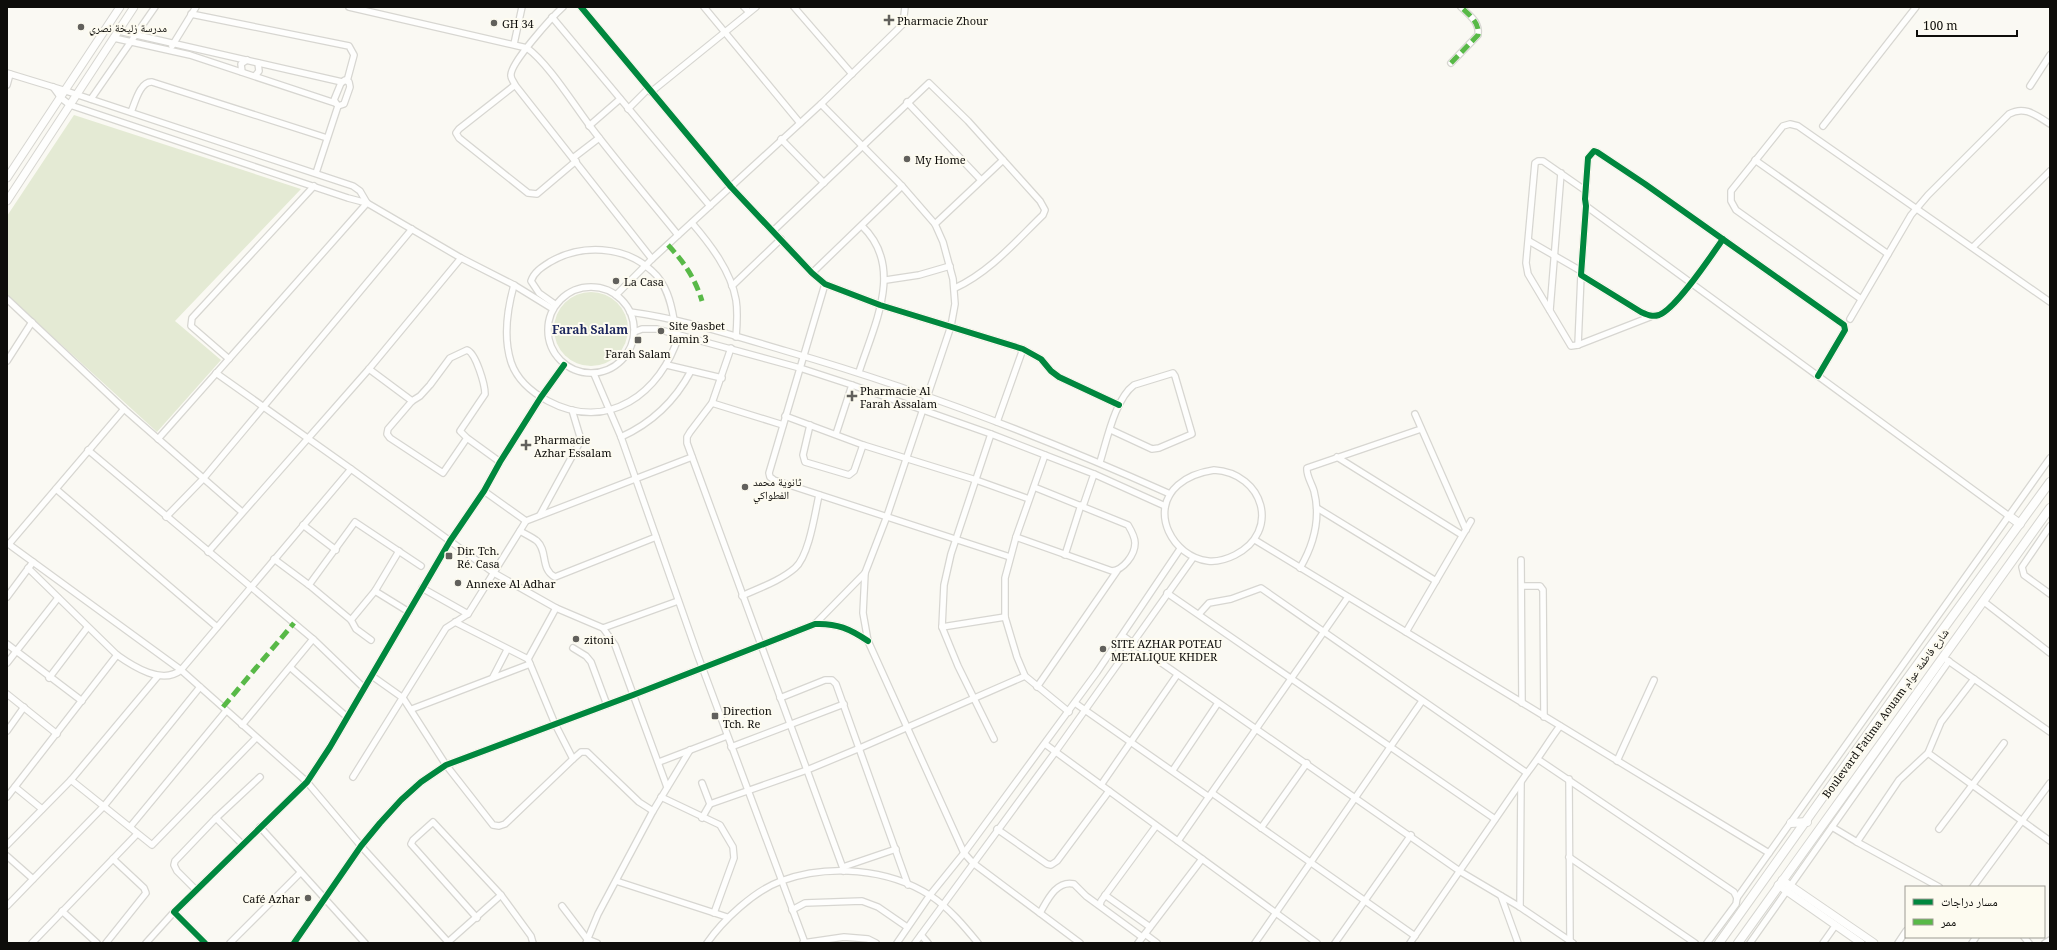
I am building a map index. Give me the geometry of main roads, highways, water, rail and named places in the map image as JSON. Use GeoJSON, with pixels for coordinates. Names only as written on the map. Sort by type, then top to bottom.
{"type":"FeatureCollection","features":[{"type":"Feature","properties":{"kind":"main road","name":"Boulevard Fatima Aouam شارع فاطمة عوام"},"geometry":{"type":"LineString","coordinates":[[1719,943],[1807,822],[1904,683],[2050,482]]}},
{"type":"Feature","properties":{"kind":"main road","name":"Boulevard Fatima Aouam شارع فاطمة عوام"},"geometry":{"type":"LineString","coordinates":[[1738,943],[1780,882],[1946,659],[1983,601],[2048,522],[2050,508]]}},
{"type":"Feature","properties":{"kind":"main road"},"geometry":{"type":"LineString","coordinates":[[2009,516],[2020,524]]}},
{"type":"Feature","properties":{"kind":"main road"},"geometry":{"type":"LineString","coordinates":[[1791,823],[1807,822]]}},
{"type":"Feature","properties":{"kind":"place","name":"Pharmacie Zhour"},"geometry":{"type":"Point","coordinates":[889,20]}},
{"type":"Feature","properties":{"kind":"place","name":"GH 34"},"geometry":{"type":"Point","coordinates":[494,23]}},
{"type":"Feature","properties":{"kind":"place","name":"مدرسة زليخة نصري"},"geometry":{"type":"Point","coordinates":[81,27]}},
{"type":"Feature","properties":{"kind":"place","name":"My Home"},"geometry":{"type":"Point","coordinates":[907,159]}},
{"type":"Feature","properties":{"kind":"place","name":"La Casa"},"geometry":{"type":"Point","coordinates":[616,281]}},
{"type":"Feature","properties":{"kind":"place","name":"Site 9asbet lamin 3"},"geometry":{"type":"Point","coordinates":[661,331]}},
{"type":"Feature","properties":{"kind":"place","name":"Farah Salam"},"geometry":{"type":"Point","coordinates":[638,340]}},
{"type":"Feature","properties":{"kind":"place","name":"Pharmacie Al Farah Assalam"},"geometry":{"type":"Point","coordinates":[852,396]}},
{"type":"Feature","properties":{"kind":"place","name":"Pharmacie Azhar Essalam"},"geometry":{"type":"Point","coordinates":[526,445]}},
{"type":"Feature","properties":{"kind":"place","name":"ثانوية محمد الفطواكي"},"geometry":{"type":"Point","coordinates":[745,487]}},
{"type":"Feature","properties":{"kind":"place","name":"Dir. Tch. Ré. Casa"},"geometry":{"type":"Point","coordinates":[449,556]}},
{"type":"Feature","properties":{"kind":"place","name":"Annexe Al Adhar"},"geometry":{"type":"Point","coordinates":[458,583]}},
{"type":"Feature","properties":{"kind":"place","name":"zitoni"},"geometry":{"type":"Point","coordinates":[576,639]}},
{"type":"Feature","properties":{"kind":"place","name":"SITE AZHAR POTEAU METALIQUE KHDER"},"geometry":{"type":"Point","coordinates":[1103,649]}},
{"type":"Feature","properties":{"kind":"place","name":"Direction Tch. Re"},"geometry":{"type":"Point","coordinates":[715,716]}},
{"type":"Feature","properties":{"kind":"place","name":"Café Azhar"},"geometry":{"type":"Point","coordinates":[308,898]}},
{"type":"Feature","properties":{"kind":"district","name":"Farah Salam"},"geometry":{"type":"Point","coordinates":[590,329]}}]}
